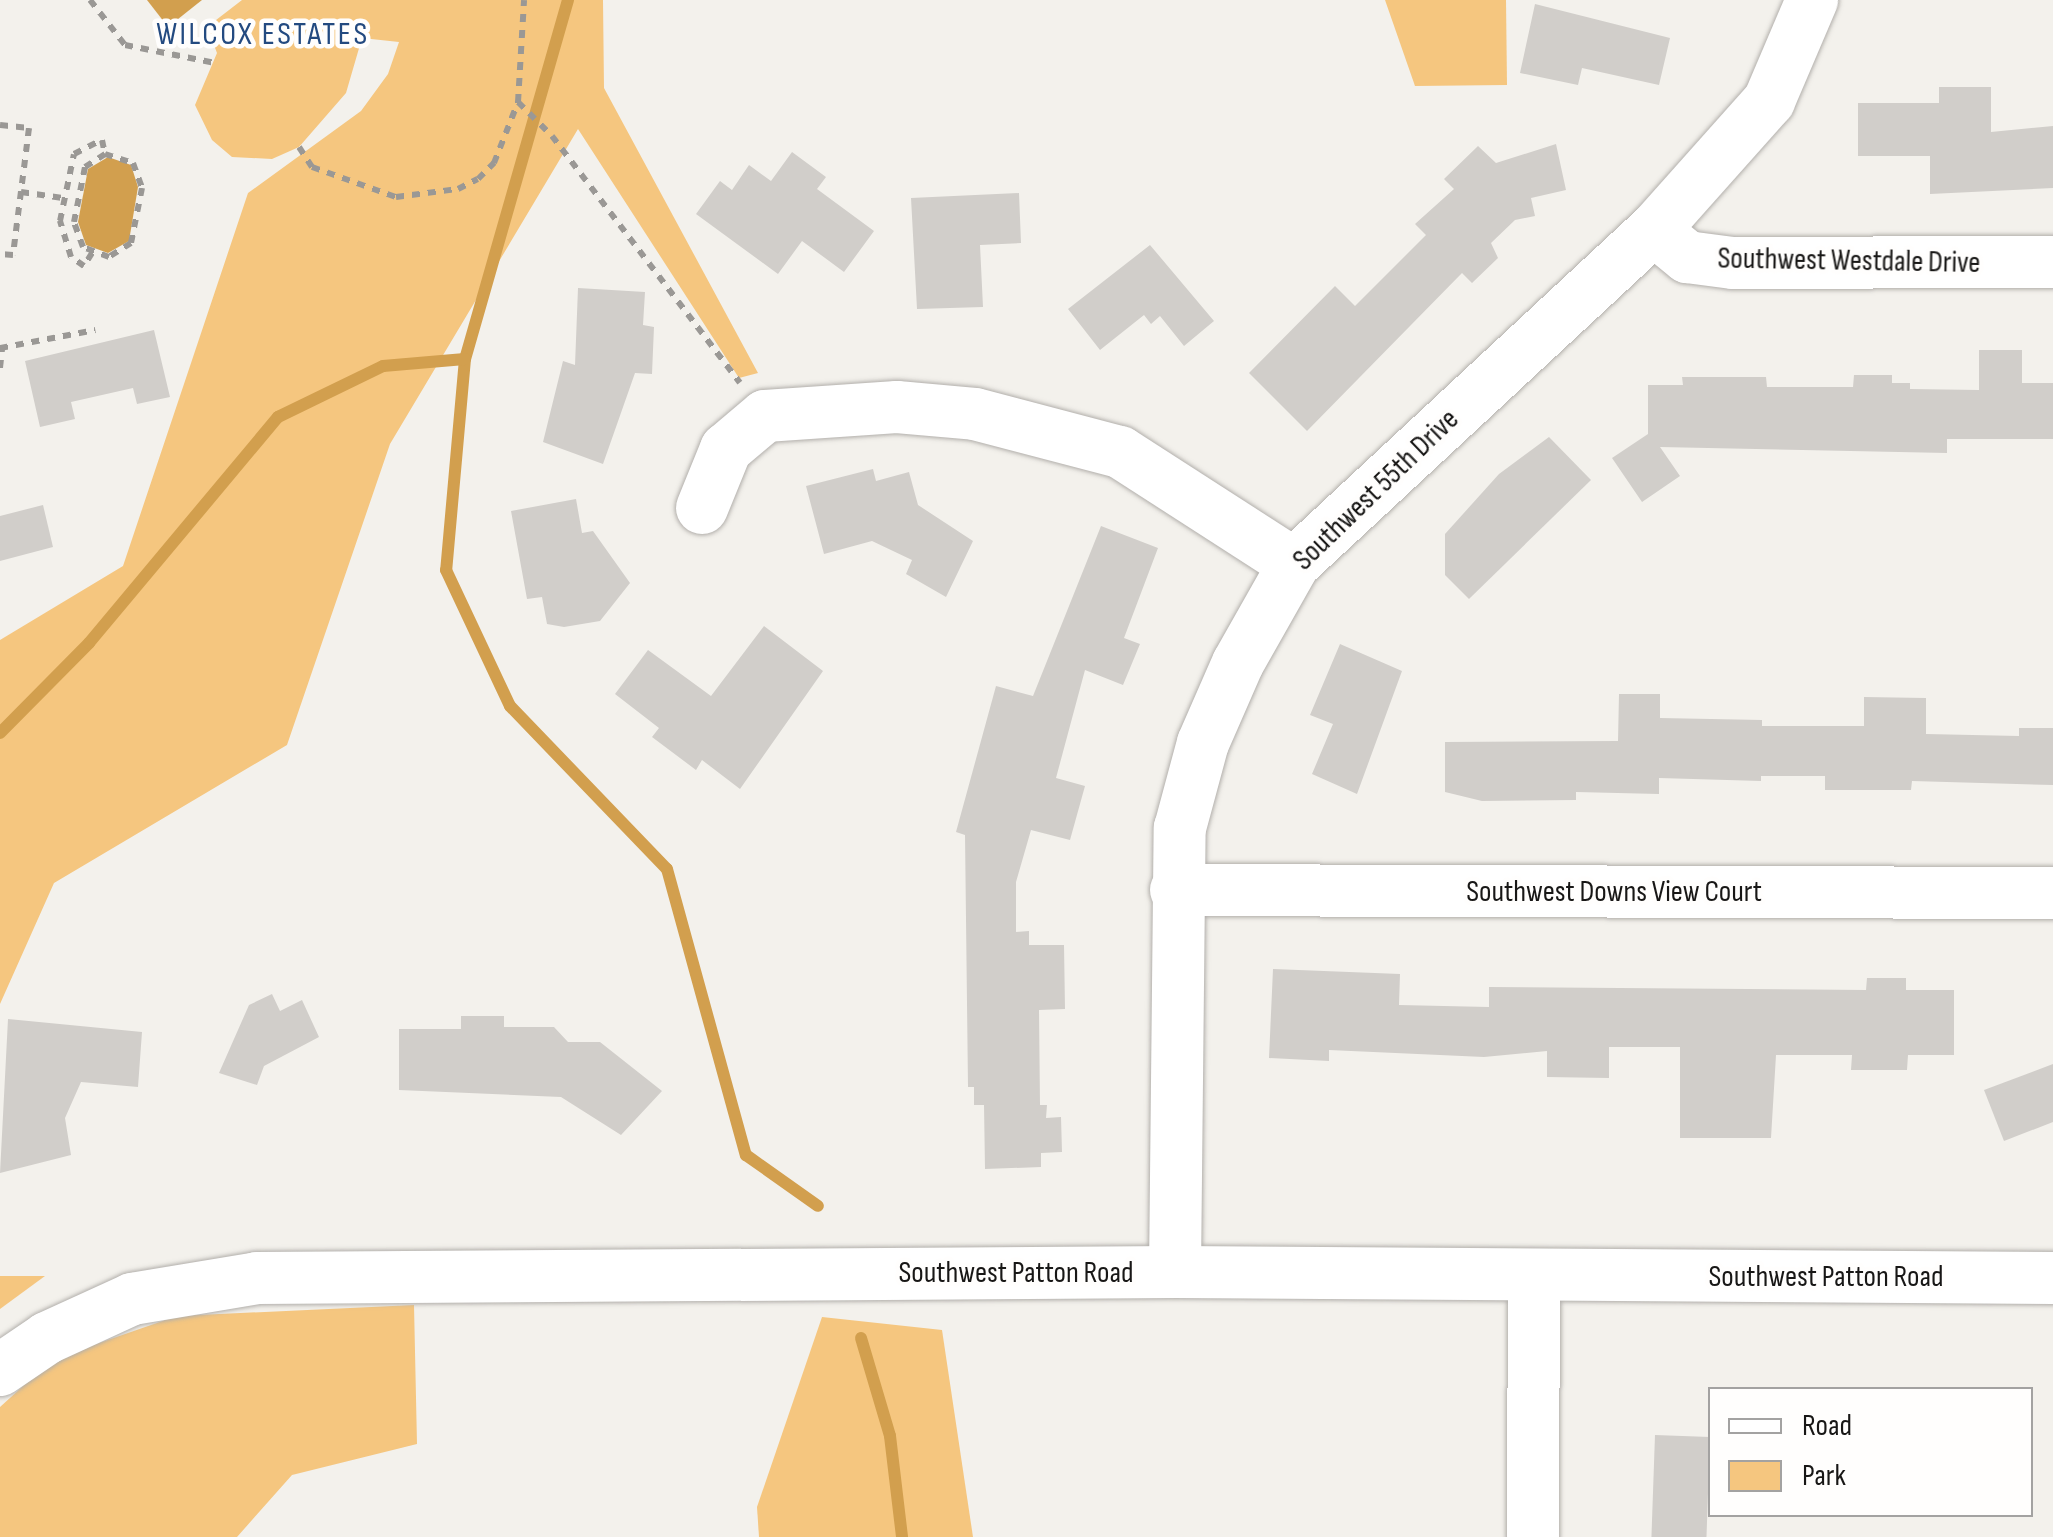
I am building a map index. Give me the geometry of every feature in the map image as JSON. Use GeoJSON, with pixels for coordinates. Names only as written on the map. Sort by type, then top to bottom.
{"type":"FeatureCollection","features":[{"type":"Feature","properties":{"kind":"street","name":"Southwest 55th Drive"},"geometry":{"type":"LineString","coordinates":[[1175,1272],[1176,890],[1180,828],[1203,743],[1238,663],[1294,564],[1654,230],[1769,101],[1812,0]]}},
{"type":"Feature","properties":{"kind":"street","name":"Southwest Westdale Drive"},"geometry":{"type":"LineString","coordinates":[[1654,230],[1687,256],[1732,263],[2053,262]]}},
{"type":"Feature","properties":{"kind":"street"},"geometry":{"type":"LineString","coordinates":[[702,508],[726,450],[764,416],[898,407],[975,414],[1120,452],[1294,564]]}},
{"type":"Feature","properties":{"kind":"street","name":"Southwest Downs View Court"},"geometry":{"type":"LineString","coordinates":[[1176,890],[2053,894]]}},
{"type":"Feature","properties":{"kind":"street","name":"Southwest Patton Road"},"geometry":{"type":"LineString","coordinates":[[0,1370],[48,1338],[132,1299],[257,1278],[1175,1272],[2053,1278]]}},
{"type":"Feature","properties":{"kind":"street"},"geometry":{"type":"LineString","coordinates":[[1533,1537],[1534,1275]]}},
{"type":"Feature","properties":{"kind":"path"},"geometry":{"type":"LineString","coordinates":[[90,0],[125,45],[214,63]]}},
{"type":"Feature","properties":{"kind":"path"},"geometry":{"type":"LineString","coordinates":[[299,147],[312,168],[396,197],[458,189],[494,163],[518,102],[524,0]]}},
{"type":"Feature","properties":{"kind":"path"},"geometry":{"type":"LineString","coordinates":[[518,102],[552,136],[764,416]]}},
{"type":"Feature","properties":{"kind":"path"},"geometry":{"type":"LineString","coordinates":[[0,125],[29,128],[14,255],[0,254]]}},
{"type":"Feature","properties":{"kind":"path"},"geometry":{"type":"LineString","coordinates":[[92,253],[84,266],[64,248],[62,208],[74,154],[102,140],[106,154]]}},
{"type":"Feature","properties":{"kind":"path"},"geometry":{"type":"LineString","coordinates":[[106,154],[133,163],[142,188],[132,243],[109,256],[92,253],[76,236],[78,191],[84,168],[106,154]]}},
{"type":"Feature","properties":{"kind":"path"},"geometry":{"type":"LineString","coordinates":[[21,192],[78,191]]}},
{"type":"Feature","properties":{"kind":"path"},"geometry":{"type":"LineString","coordinates":[[62,208],[76,210]]}},
{"type":"Feature","properties":{"kind":"path"},"geometry":{"type":"LineString","coordinates":[[0,368],[1,348],[95,330]]}},
{"type":"Feature","properties":{"kind":"green space"},"geometry":{"type":"Polygon","coordinates":[[[242,0],[603,0],[604,88],[758,373],[739,378],[578,129],[390,444],[287,745],[54,883],[0,1004],[0,640],[123,566],[248,193],[361,111],[388,74],[399,42],[362,38],[346,93],[299,147],[272,159],[232,157],[212,140],[195,105],[217,53],[207,27],[242,0]]]}},
{"type":"Feature","properties":{"kind":"green space"},"geometry":{"type":"Polygon","coordinates":[[[1385,0],[1506,0],[1507,85],[1415,86],[1385,0]]]}},
{"type":"Feature","properties":{"kind":"green space"},"geometry":{"type":"Polygon","coordinates":[[[0,1276],[45,1276],[0,1309],[0,1276]]]}},
{"type":"Feature","properties":{"kind":"green space"},"geometry":{"type":"Polygon","coordinates":[[[414,1305],[417,1444],[292,1475],[237,1537],[0,1537],[0,1407],[53,1359],[177,1316],[414,1305]]]}},
{"type":"Feature","properties":{"kind":"green space"},"geometry":{"type":"Polygon","coordinates":[[[822,1317],[942,1330],[973,1537],[759,1537],[757,1507],[822,1317]]]}},
{"type":"Feature","properties":{"kind":"shaded area"},"geometry":{"type":"Polygon","coordinates":[[[147,0],[202,0],[168,27],[147,0]]]}},
{"type":"Feature","properties":{"kind":"shaded area"},"geometry":{"type":"Polygon","coordinates":[[[108,157],[131,165],[138,187],[129,241],[108,253],[86,245],[78,222],[88,169],[108,157]]]}},
{"type":"Feature","properties":{"kind":"building"},"geometry":{"type":"Polygon","coordinates":[[[1535,4],[1670,38],[1659,85],[1582,68],[1578,85],[1520,73],[1535,4]]]}},
{"type":"Feature","properties":{"kind":"building"},"geometry":{"type":"Polygon","coordinates":[[[1939,87],[1991,87],[1991,132],[2053,126],[2053,188],[1930,194],[1930,156],[1858,156],[1858,103],[1939,103],[1939,87]]]}},
{"type":"Feature","properties":{"kind":"building"},"geometry":{"type":"Polygon","coordinates":[[[1556,144],[1566,190],[1531,198],[1535,216],[1515,220],[1491,243],[1498,258],[1472,283],[1462,273],[1307,431],[1249,373],[1335,286],[1355,306],[1426,235],[1415,224],[1454,189],[1444,179],[1478,146],[1496,163],[1556,144]]]}},
{"type":"Feature","properties":{"kind":"building"},"geometry":{"type":"Polygon","coordinates":[[[792,152],[826,177],[817,189],[874,231],[844,272],[802,241],[778,274],[696,214],[720,181],[732,190],[749,165],[771,181],[792,152]]]}},
{"type":"Feature","properties":{"kind":"building"},"geometry":{"type":"Polygon","coordinates":[[[1019,193],[1021,243],[980,245],[983,307],[917,309],[911,198],[1019,193]]]}},
{"type":"Feature","properties":{"kind":"building"},"geometry":{"type":"Polygon","coordinates":[[[1150,245],[1214,321],[1184,346],[1160,316],[1151,324],[1144,315],[1100,350],[1068,309],[1150,245]]]}},
{"type":"Feature","properties":{"kind":"building"},"geometry":{"type":"Polygon","coordinates":[[[578,288],[645,292],[643,325],[654,327],[652,374],[635,373],[603,464],[543,442],[563,361],[575,365],[578,288]]]}},
{"type":"Feature","properties":{"kind":"building"},"geometry":{"type":"Polygon","coordinates":[[[154,330],[170,397],[137,404],[133,388],[71,402],[75,419],[40,427],[25,361],[154,330]]]}},
{"type":"Feature","properties":{"kind":"building"},"geometry":{"type":"Polygon","coordinates":[[[1979,350],[2022,350],[2022,383],[2053,383],[2053,439],[1947,439],[1947,453],[1660,447],[1680,476],[1642,502],[1612,458],[1648,434],[1648,385],[1683,385],[1682,377],[1766,377],[1767,387],[1853,387],[1854,375],[1892,375],[1892,383],[1910,383],[1910,389],[1979,390],[1979,350]]]}},
{"type":"Feature","properties":{"kind":"building"},"geometry":{"type":"Polygon","coordinates":[[[1549,437],[1591,480],[1469,599],[1445,575],[1445,534],[1499,474],[1549,437]]]}},
{"type":"Feature","properties":{"kind":"building"},"geometry":{"type":"Polygon","coordinates":[[[873,469],[876,481],[909,472],[918,505],[973,541],[946,597],[906,574],[912,560],[872,541],[824,554],[806,486],[873,469]]]}},
{"type":"Feature","properties":{"kind":"building"},"geometry":{"type":"Polygon","coordinates":[[[576,499],[582,533],[593,531],[630,583],[600,621],[564,627],[547,624],[542,597],[527,599],[511,511],[576,499]]]}},
{"type":"Feature","properties":{"kind":"building"},"geometry":{"type":"Polygon","coordinates":[[[43,505],[53,547],[0,561],[0,516],[43,505]]]}},
{"type":"Feature","properties":{"kind":"building"},"geometry":{"type":"Polygon","coordinates":[[[1101,526],[1158,548],[1124,638],[1140,644],[1123,685],[1085,670],[1056,778],[1085,786],[1070,840],[1031,830],[1016,882],[1016,932],[1029,931],[1029,945],[1064,945],[1065,1009],[1039,1010],[1040,1105],[1047,1105],[1046,1118],[1061,1117],[1062,1152],[1041,1153],[1041,1167],[985,1169],[984,1105],[974,1105],[974,1087],[968,1087],[965,835],[956,832],[996,686],[1033,696],[1101,526]]]}},
{"type":"Feature","properties":{"kind":"building"},"geometry":{"type":"Polygon","coordinates":[[[764,626],[823,671],[740,789],[702,760],[696,770],[652,737],[659,728],[615,694],[648,650],[711,696],[764,626]]]}},
{"type":"Feature","properties":{"kind":"building"},"geometry":{"type":"Polygon","coordinates":[[[1340,644],[1402,671],[1357,794],[1312,774],[1333,724],[1310,715],[1340,644]]]}},
{"type":"Feature","properties":{"kind":"building"},"geometry":{"type":"Polygon","coordinates":[[[1619,694],[1660,694],[1660,718],[1762,720],[1762,726],[1864,726],[1864,697],[1926,698],[1926,734],[2019,736],[2019,728],[2053,728],[2053,785],[1912,781],[1911,790],[1825,790],[1825,776],[1761,776],[1761,781],[1659,778],[1659,794],[1576,792],[1576,800],[1482,801],[1445,792],[1445,742],[1618,741],[1619,694]]]}},
{"type":"Feature","properties":{"kind":"building"},"geometry":{"type":"Polygon","coordinates":[[[1273,969],[1400,974],[1399,1005],[1489,1007],[1489,987],[1866,990],[1867,978],[1906,978],[1906,990],[1954,990],[1954,1055],[1908,1055],[1907,1070],[1851,1070],[1852,1055],[1776,1055],[1771,1138],[1680,1138],[1680,1047],[1609,1047],[1609,1078],[1547,1077],[1547,1051],[1484,1057],[1329,1050],[1329,1061],[1269,1058],[1273,969]]]}},
{"type":"Feature","properties":{"kind":"building"},"geometry":{"type":"Polygon","coordinates":[[[272,994],[280,1011],[302,1000],[319,1037],[264,1066],[257,1085],[219,1073],[249,1005],[272,994]]]}},
{"type":"Feature","properties":{"kind":"building"},"geometry":{"type":"Polygon","coordinates":[[[461,1016],[504,1016],[504,1027],[554,1027],[568,1042],[600,1042],[662,1091],[621,1135],[561,1097],[399,1090],[399,1029],[461,1029],[461,1016]]]}},
{"type":"Feature","properties":{"kind":"building"},"geometry":{"type":"Polygon","coordinates":[[[8,1019],[142,1032],[138,1087],[81,1082],[65,1118],[71,1155],[0,1173],[8,1019]]]}},
{"type":"Feature","properties":{"kind":"building"},"geometry":{"type":"Polygon","coordinates":[[[2053,1064],[2053,1122],[2004,1141],[1984,1090],[2053,1064]]]}},
{"type":"Feature","properties":{"kind":"building"},"geometry":{"type":"Polygon","coordinates":[[[1655,1435],[1708,1437],[1706,1537],[1651,1537],[1655,1435]]]}},
{"type":"Feature","properties":{"kind":"waterway"},"geometry":{"type":"LineString","coordinates":[[568,0],[465,359],[446,570],[510,706],[667,869],[746,1155],[818,1206]]}},
{"type":"Feature","properties":{"kind":"waterway"},"geometry":{"type":"LineString","coordinates":[[0,733],[89,643],[278,417],[383,366],[465,359]]}},
{"type":"Feature","properties":{"kind":"waterway"},"geometry":{"type":"LineString","coordinates":[[861,1338],[890,1436],[902,1537]]}},
{"type":"Feature","properties":{"kind":"district","name":"WILCOX ESTATES"},"geometry":{"type":"Point","coordinates":[263,35]}}]}
